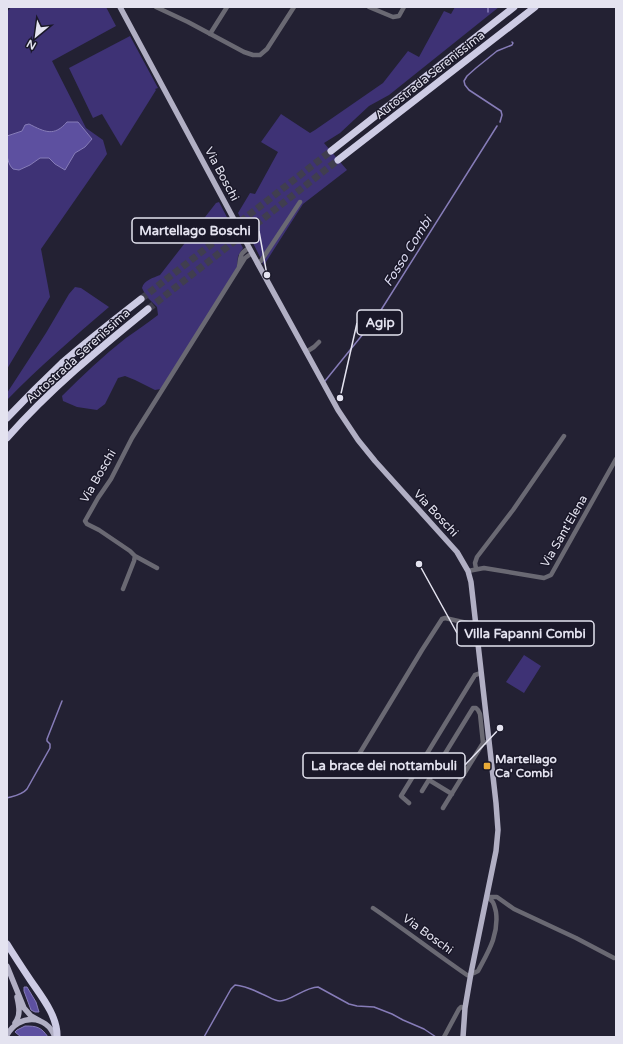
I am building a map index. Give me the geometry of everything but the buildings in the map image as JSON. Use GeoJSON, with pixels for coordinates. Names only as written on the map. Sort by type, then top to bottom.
{"type":"FeatureCollection","features":[{"type":"Feature","properties":{"kind":"highway","name":"Autostrada Serenissima"},"geometry":{"type":"LineString","coordinates":[[331,150],[514,7]]}},
{"type":"Feature","properties":{"kind":"highway","name":"Autostrada Serenissima"},"geometry":{"type":"LineString","coordinates":[[338,160],[534,7]]}},
{"type":"Feature","properties":{"kind":"highway","name":"Autostrada Serenissima"},"geometry":{"type":"LineString","coordinates":[[7,418],[62,364],[141,298]]}},
{"type":"Feature","properties":{"kind":"highway","name":"Autostrada Serenissima"},"geometry":{"type":"LineString","coordinates":[[7,438],[70,374],[148,308]]}},
{"type":"Feature","properties":{"kind":"highway"},"geometry":{"type":"LineString","coordinates":[[7,944],[44,1000],[55,1022],[57,1031],[56,1037]]}},
{"type":"Feature","properties":{"kind":"main road","name":"Via Boschi"},"geometry":{"type":"LineString","coordinates":[[120,7],[257,263],[338,410],[358,440],[377,464],[456,551],[468,571],[471,582],[476,625],[486,743],[496,803],[498,830],[495,858],[465,1008],[463,1037]]}},
{"type":"Feature","properties":{"kind":"main road"},"geometry":{"type":"LineString","coordinates":[[7,966],[26,1012],[50,1028],[56,1037]]}},
{"type":"Feature","properties":{"kind":"main road"},"geometry":{"type":"LineString","coordinates":[[7,1035],[17,1020],[19,1013],[16,989]]}},
{"type":"Feature","properties":{"kind":"main road"},"geometry":{"type":"LineString","coordinates":[[14,1025],[26,1019],[40,1021]]}},
{"type":"Feature","properties":{"kind":"street"},"geometry":{"type":"LineString","coordinates":[[156,7],[173,14],[244,52],[253,55],[260,55],[267,49],[294,7]]}},
{"type":"Feature","properties":{"kind":"street"},"geometry":{"type":"LineString","coordinates":[[210,34],[227,7]]}},
{"type":"Feature","properties":{"kind":"street"},"geometry":{"type":"LineString","coordinates":[[369,7],[393,17],[399,16],[404,7]]}},
{"type":"Feature","properties":{"kind":"street"},"geometry":{"type":"LineString","coordinates":[[257,263],[261,261],[300,202]]}},
{"type":"Feature","properties":{"kind":"street","name":"Via Boschi"},"geometry":{"type":"LineString","coordinates":[[157,568],[134,556],[130,551],[99,530],[86,524],[85,521],[114,474],[126,448],[251,251]]}},
{"type":"Feature","properties":{"kind":"street"},"geometry":{"type":"LineString","coordinates":[[306,352],[319,342]]}},
{"type":"Feature","properties":{"kind":"street"},"geometry":{"type":"LineString","coordinates":[[468,571],[476,569],[475,564],[477,557],[513,510],[564,436]]}},
{"type":"Feature","properties":{"kind":"street","name":"Via Sant'Elena"},"geometry":{"type":"LineString","coordinates":[[476,569],[484,568],[544,578],[552,575],[616,459]]}},
{"type":"Feature","properties":{"kind":"street"},"geometry":{"type":"LineString","coordinates":[[123,590],[134,561],[134,556]]}},
{"type":"Feature","properties":{"kind":"street"},"geometry":{"type":"LineString","coordinates":[[358,756],[442,619],[446,618],[476,625]]}},
{"type":"Feature","properties":{"kind":"street"},"geometry":{"type":"LineString","coordinates":[[409,803],[401,796],[475,675],[481,673]]}},
{"type":"Feature","properties":{"kind":"street","name":"Via Boschi"},"geometry":{"type":"LineString","coordinates":[[422,792],[473,708],[476,708],[480,714],[486,743]]}},
{"type":"Feature","properties":{"kind":"street"},"geometry":{"type":"LineString","coordinates":[[443,808],[486,743]]}},
{"type":"Feature","properties":{"kind":"street"},"geometry":{"type":"LineString","coordinates":[[429,780],[452,794]]}},
{"type":"Feature","properties":{"kind":"street"},"geometry":{"type":"LineString","coordinates":[[487,897],[497,897],[514,909],[576,938],[614,958]]}},
{"type":"Feature","properties":{"kind":"street"},"geometry":{"type":"LineString","coordinates":[[471,974],[478,971],[494,939],[496,917],[494,904],[492,900],[487,897]]}},
{"type":"Feature","properties":{"kind":"street","name":"Via Boschi"},"geometry":{"type":"LineString","coordinates":[[373,908],[467,975],[471,974]]}},
{"type":"Feature","properties":{"kind":"street"},"geometry":{"type":"LineString","coordinates":[[444,1037],[459,1009],[461,1007],[465,1008]]}},
{"type":"Feature","properties":{"kind":"shaded area"},"geometry":{"type":"Polygon","coordinates":[[[11,7],[106,7],[116,26],[52,61],[86,128],[103,140],[107,154],[41,249],[50,297],[7,369],[7,12],[11,7]]]}},
{"type":"Feature","properties":{"kind":"shaded area"},"geometry":{"type":"Polygon","coordinates":[[[455,7],[499,7],[389,95],[369,106],[340,133],[324,143],[347,170],[303,204],[264,265],[238,213],[250,193],[255,194],[278,152],[261,142],[281,114],[310,133],[315,130],[383,83],[408,51],[419,57],[444,11],[451,14],[455,7]]]}},
{"type":"Feature","properties":{"kind":"shaded area"},"geometry":{"type":"Polygon","coordinates":[[[130,36],[158,88],[155,89],[156,90],[121,146],[102,114],[93,118],[69,68],[130,36]]]}},
{"type":"Feature","properties":{"kind":"shaded area"},"geometry":{"type":"Polygon","coordinates":[[[67,122],[78,122],[92,139],[85,147],[75,153],[65,170],[49,158],[40,158],[19,170],[13,169],[10,166],[7,154],[7,136],[22,131],[25,125],[29,124],[49,132],[58,130],[67,122]]]}},
{"type":"Feature","properties":{"kind":"shaded area"},"geometry":{"type":"Polygon","coordinates":[[[219,202],[243,248],[238,256],[237,268],[161,389],[155,390],[125,376],[118,378],[105,404],[97,410],[77,407],[63,401],[62,396],[93,366],[126,338],[158,315],[157,307],[146,296],[142,288],[143,285],[149,280],[160,275],[216,203],[219,202]]]}},
{"type":"Feature","properties":{"kind":"shaded area"},"geometry":{"type":"Polygon","coordinates":[[[75,287],[81,288],[109,307],[44,364],[7,400],[7,393],[46,333],[69,294],[75,287]]]}},
{"type":"Feature","properties":{"kind":"shaded area"},"geometry":{"type":"Polygon","coordinates":[[[524,655],[541,666],[524,693],[506,682],[524,655]]]}},
{"type":"Feature","properties":{"kind":"shaded area"},"geometry":{"type":"Polygon","coordinates":[[[24,987],[27,987],[36,1002],[39,1012],[31,1010],[24,987]]]}},
{"type":"Feature","properties":{"kind":"shaded area"},"geometry":{"type":"Polygon","coordinates":[[[25,1026],[33,1026],[38,1028],[48,1037],[21,1037],[15,1032],[25,1026]]]}},
{"type":"Feature","properties":{"kind":"waterway","name":"Fosso Combi"},"geometry":{"type":"LineString","coordinates":[[488,7],[488,12]]}},
{"type":"Feature","properties":{"kind":"waterway","name":"Fosso Combi"},"geometry":{"type":"LineString","coordinates":[[500,122],[502,115],[501,111],[469,90],[464,81],[476,68],[497,51],[512,45],[512,42]]}},
{"type":"Feature","properties":{"kind":"waterway","name":"Fosso Combi"},"geometry":{"type":"LineString","coordinates":[[325,381],[376,318],[497,126]]}},
{"type":"Feature","properties":{"kind":"waterway"},"geometry":{"type":"LineString","coordinates":[[7,798],[20,794],[27,789],[50,748],[50,744],[47,739],[62,701]]}},
{"type":"Feature","properties":{"kind":"waterway"},"geometry":{"type":"LineString","coordinates":[[204,1037],[231,989],[235,985],[249,988],[278,1001],[289,999],[308,989],[318,987],[349,1004],[374,1007],[392,1014],[424,1029],[436,1037]]}},
{"type":"Feature","properties":{"kind":"tunnel"},"geometry":{"type":"LineString","coordinates":[[141,299],[331,151]]}},
{"type":"Feature","properties":{"kind":"tunnel"},"geometry":{"type":"LineString","coordinates":[[148,309],[338,160]]}},
{"type":"Feature","properties":{"kind":"place","name":"Martellago Boschi"},"geometry":{"type":"Point","coordinates":[267,275]}},
{"type":"Feature","properties":{"kind":"place","name":"Agip"},"geometry":{"type":"Point","coordinates":[340,398]}},
{"type":"Feature","properties":{"kind":"place","name":"Villa Fapanni Combi"},"geometry":{"type":"Point","coordinates":[419,564]}},
{"type":"Feature","properties":{"kind":"place","name":"La brace dei nottambuli"},"geometry":{"type":"Point","coordinates":[500,728]}},
{"type":"Feature","properties":{"kind":"place","name":"Martellago Ca' Combi"},"geometry":{"type":"Point","coordinates":[487,766]}}]}
